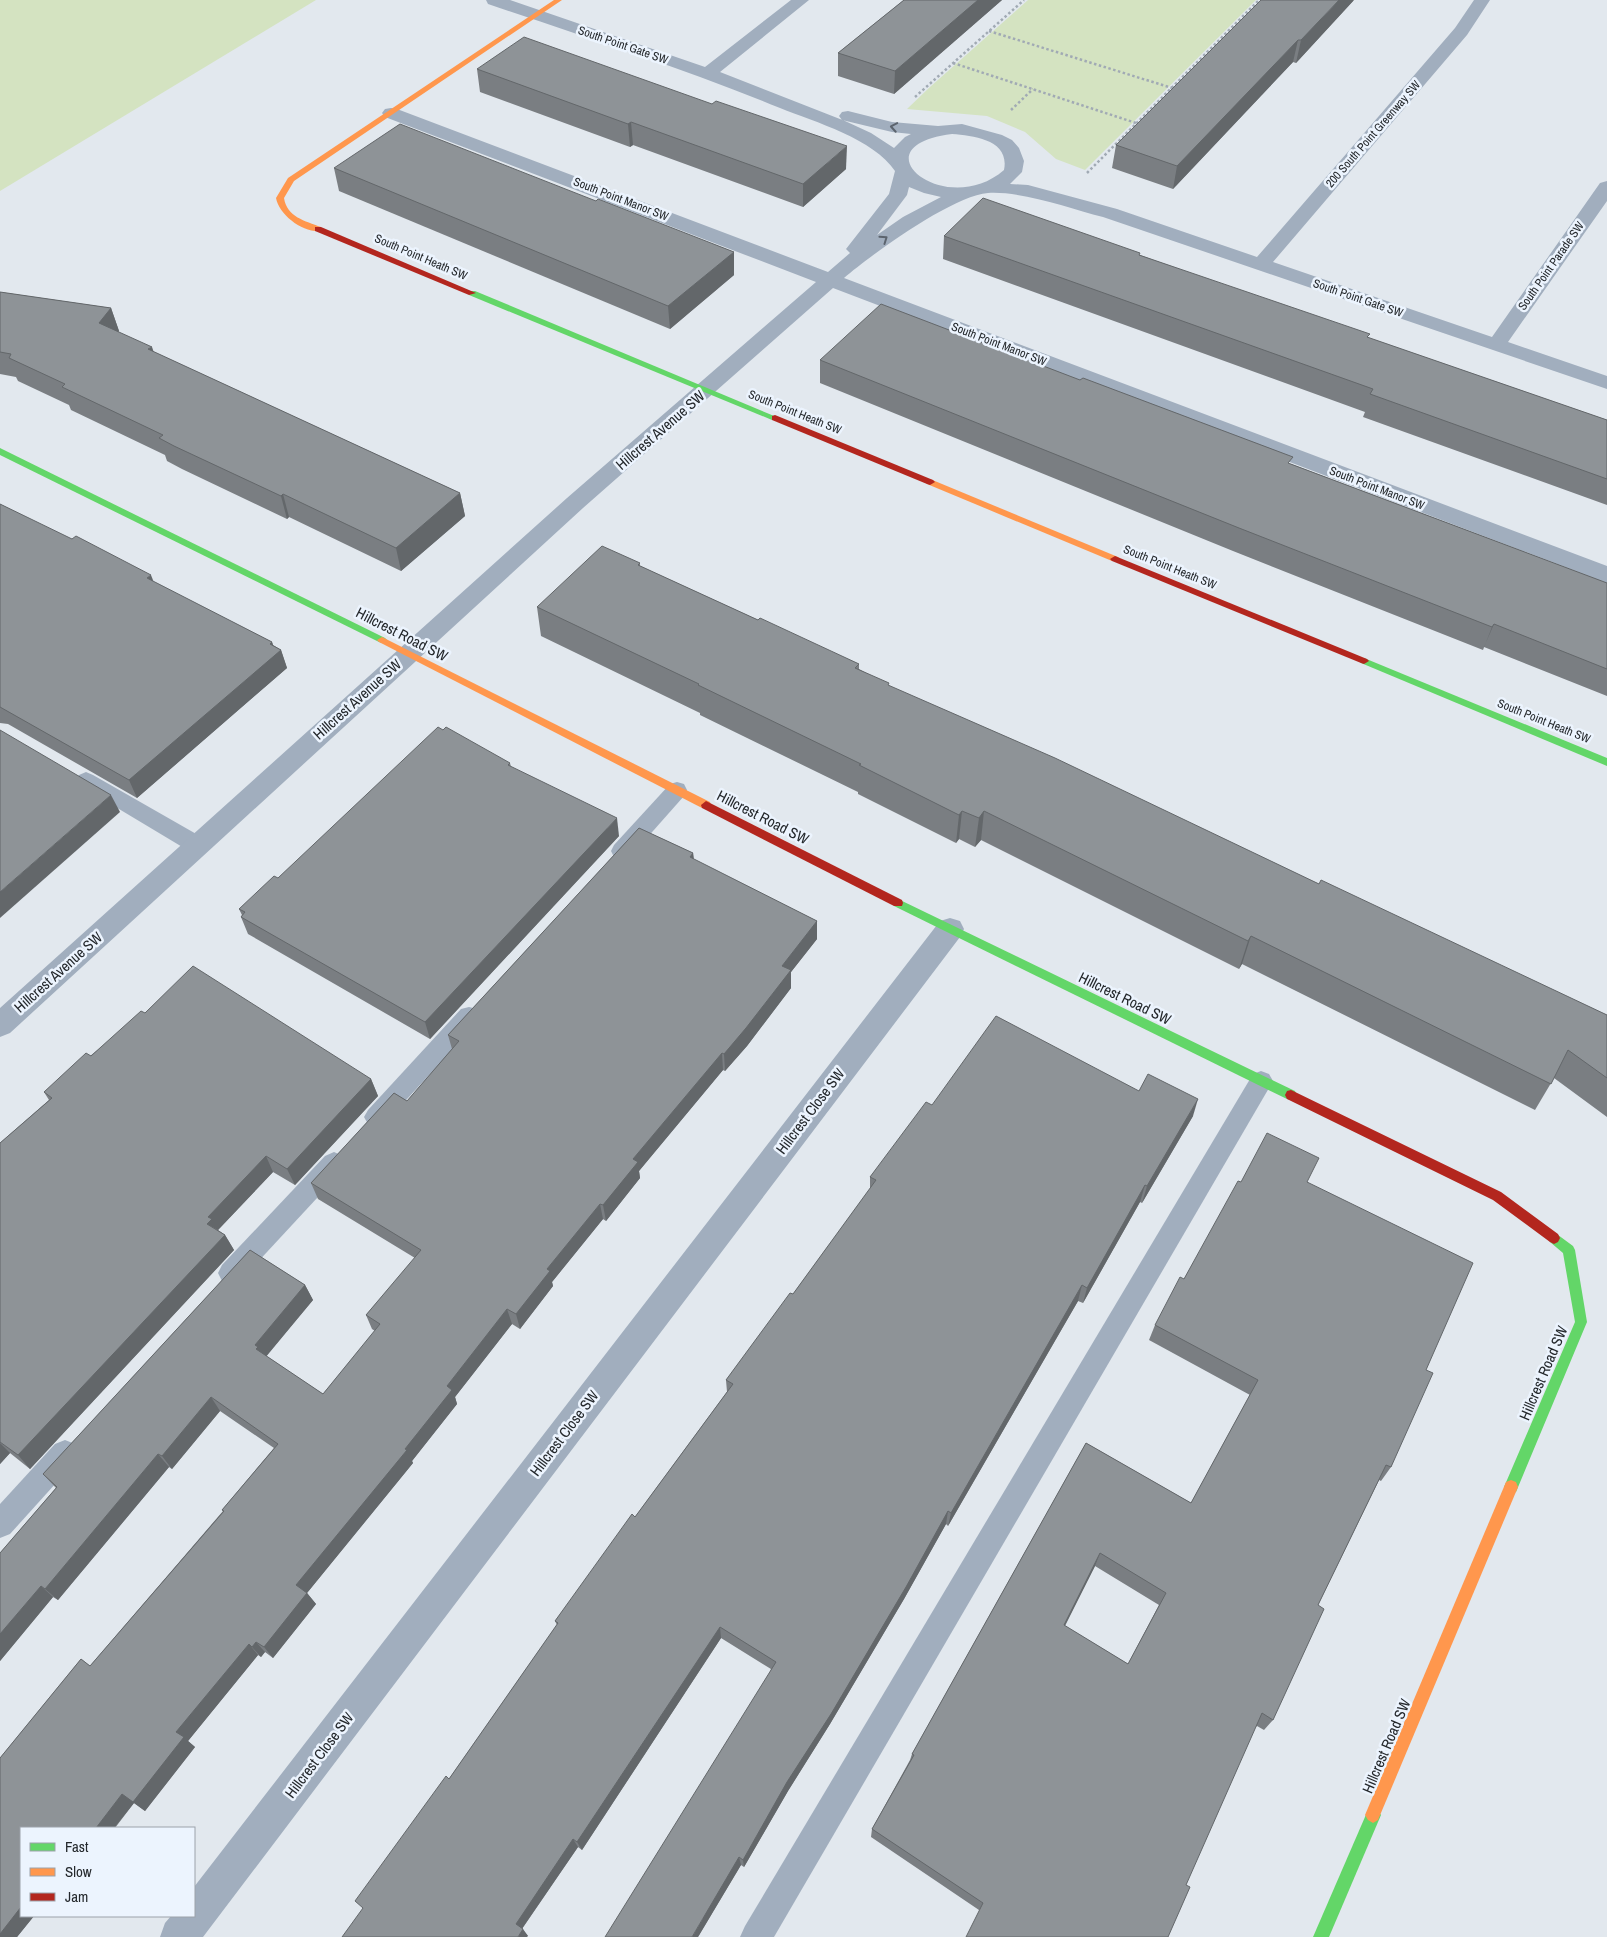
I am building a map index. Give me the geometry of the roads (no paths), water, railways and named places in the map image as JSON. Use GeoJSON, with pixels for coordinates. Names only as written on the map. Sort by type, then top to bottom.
{"type":"FeatureCollection","features":[{"type":"Feature","properties":{"kind":"street","name":"South Point Gate SW"},"geometry":{"type":"LineString","coordinates":[[494,0],[752,89],[892,127],[943,130]]}},
{"type":"Feature","properties":{"kind":"street","name":"South Point Heath SW"},"geometry":{"type":"LineString","coordinates":[[559,0],[291,180],[280,195],[280,204],[284,211],[298,221],[1607,762]]}},
{"type":"Feature","properties":{"kind":"street"},"geometry":{"type":"LineString","coordinates":[[707,74],[801,0]]}},
{"type":"Feature","properties":{"kind":"street","name":"200 South Point Greenway SW"},"geometry":{"type":"LineString","coordinates":[[1261,264],[1461,31],[1482,0]]}},
{"type":"Feature","properties":{"kind":"street","name":"South Point Gate SW"},"geometry":{"type":"LineString","coordinates":[[752,89],[862,136],[886,149],[902,167]]}},
{"type":"Feature","properties":{"kind":"street","name":"South Point Manor SW"},"geometry":{"type":"LineString","coordinates":[[391,113],[1607,575]]}},
{"type":"Feature","properties":{"kind":"street"},"geometry":{"type":"LineString","coordinates":[[943,130],[968,130],[994,137],[1011,150],[1015,162],[1013,172],[1008,178],[990,188],[963,193],[927,187],[912,180],[902,167],[901,153],[908,143],[927,133],[943,130]]}},
{"type":"Feature","properties":{"kind":"street","name":"South Point Gate SW"},"geometry":{"type":"LineString","coordinates":[[1015,162],[1030,177],[1110,213]]}},
{"type":"Feature","properties":{"kind":"street","name":"Hillcrest Avenue SW"},"geometry":{"type":"LineString","coordinates":[[832,280],[898,195],[902,167]]}},
{"type":"Feature","properties":{"kind":"street","name":"South Point Parade SW"},"geometry":{"type":"LineString","coordinates":[[1496,345],[1607,187]]}},
{"type":"Feature","properties":{"kind":"street","name":"South Point Gate SW"},"geometry":{"type":"LineString","coordinates":[[990,188],[1028,192],[1110,213],[1607,383]]}},
{"type":"Feature","properties":{"kind":"street","name":"Hillcrest Avenue SW"},"geometry":{"type":"LineString","coordinates":[[0,1025],[408,653],[852,261],[910,221],[963,193]]}},
{"type":"Feature","properties":{"kind":"street","name":"Hillcrest Road SW"},"geometry":{"type":"LineString","coordinates":[[0,451],[408,653],[950,929],[1498,1196],[1569,1250],[1581,1322],[1321,1937]]}},
{"type":"Feature","properties":{"kind":"street","name":"Hillcrest Close SW"},"geometry":{"type":"LineString","coordinates":[[195,1916],[950,929]]}},
{"type":"Feature","properties":{"kind":"street","name":"Hillcrest Close SW"},"geometry":{"type":"LineString","coordinates":[[179,1937],[194,1917]]}},
{"type":"Feature","properties":{"kind":"lane"},"geometry":{"type":"LineString","coordinates":[[68,770],[197,845]]}},
{"type":"Feature","properties":{"kind":"lane"},"geometry":{"type":"LineString","coordinates":[[607,867],[678,790]]}},
{"type":"Feature","properties":{"kind":"lane"},"geometry":{"type":"LineString","coordinates":[[216,1290],[485,998]]}},
{"type":"Feature","properties":{"kind":"lane"},"geometry":{"type":"LineString","coordinates":[[756,1937],[1261,1081]]}},
{"type":"Feature","properties":{"kind":"lane"},"geometry":{"type":"LineString","coordinates":[[0,1524],[81,1436]]}}]}
